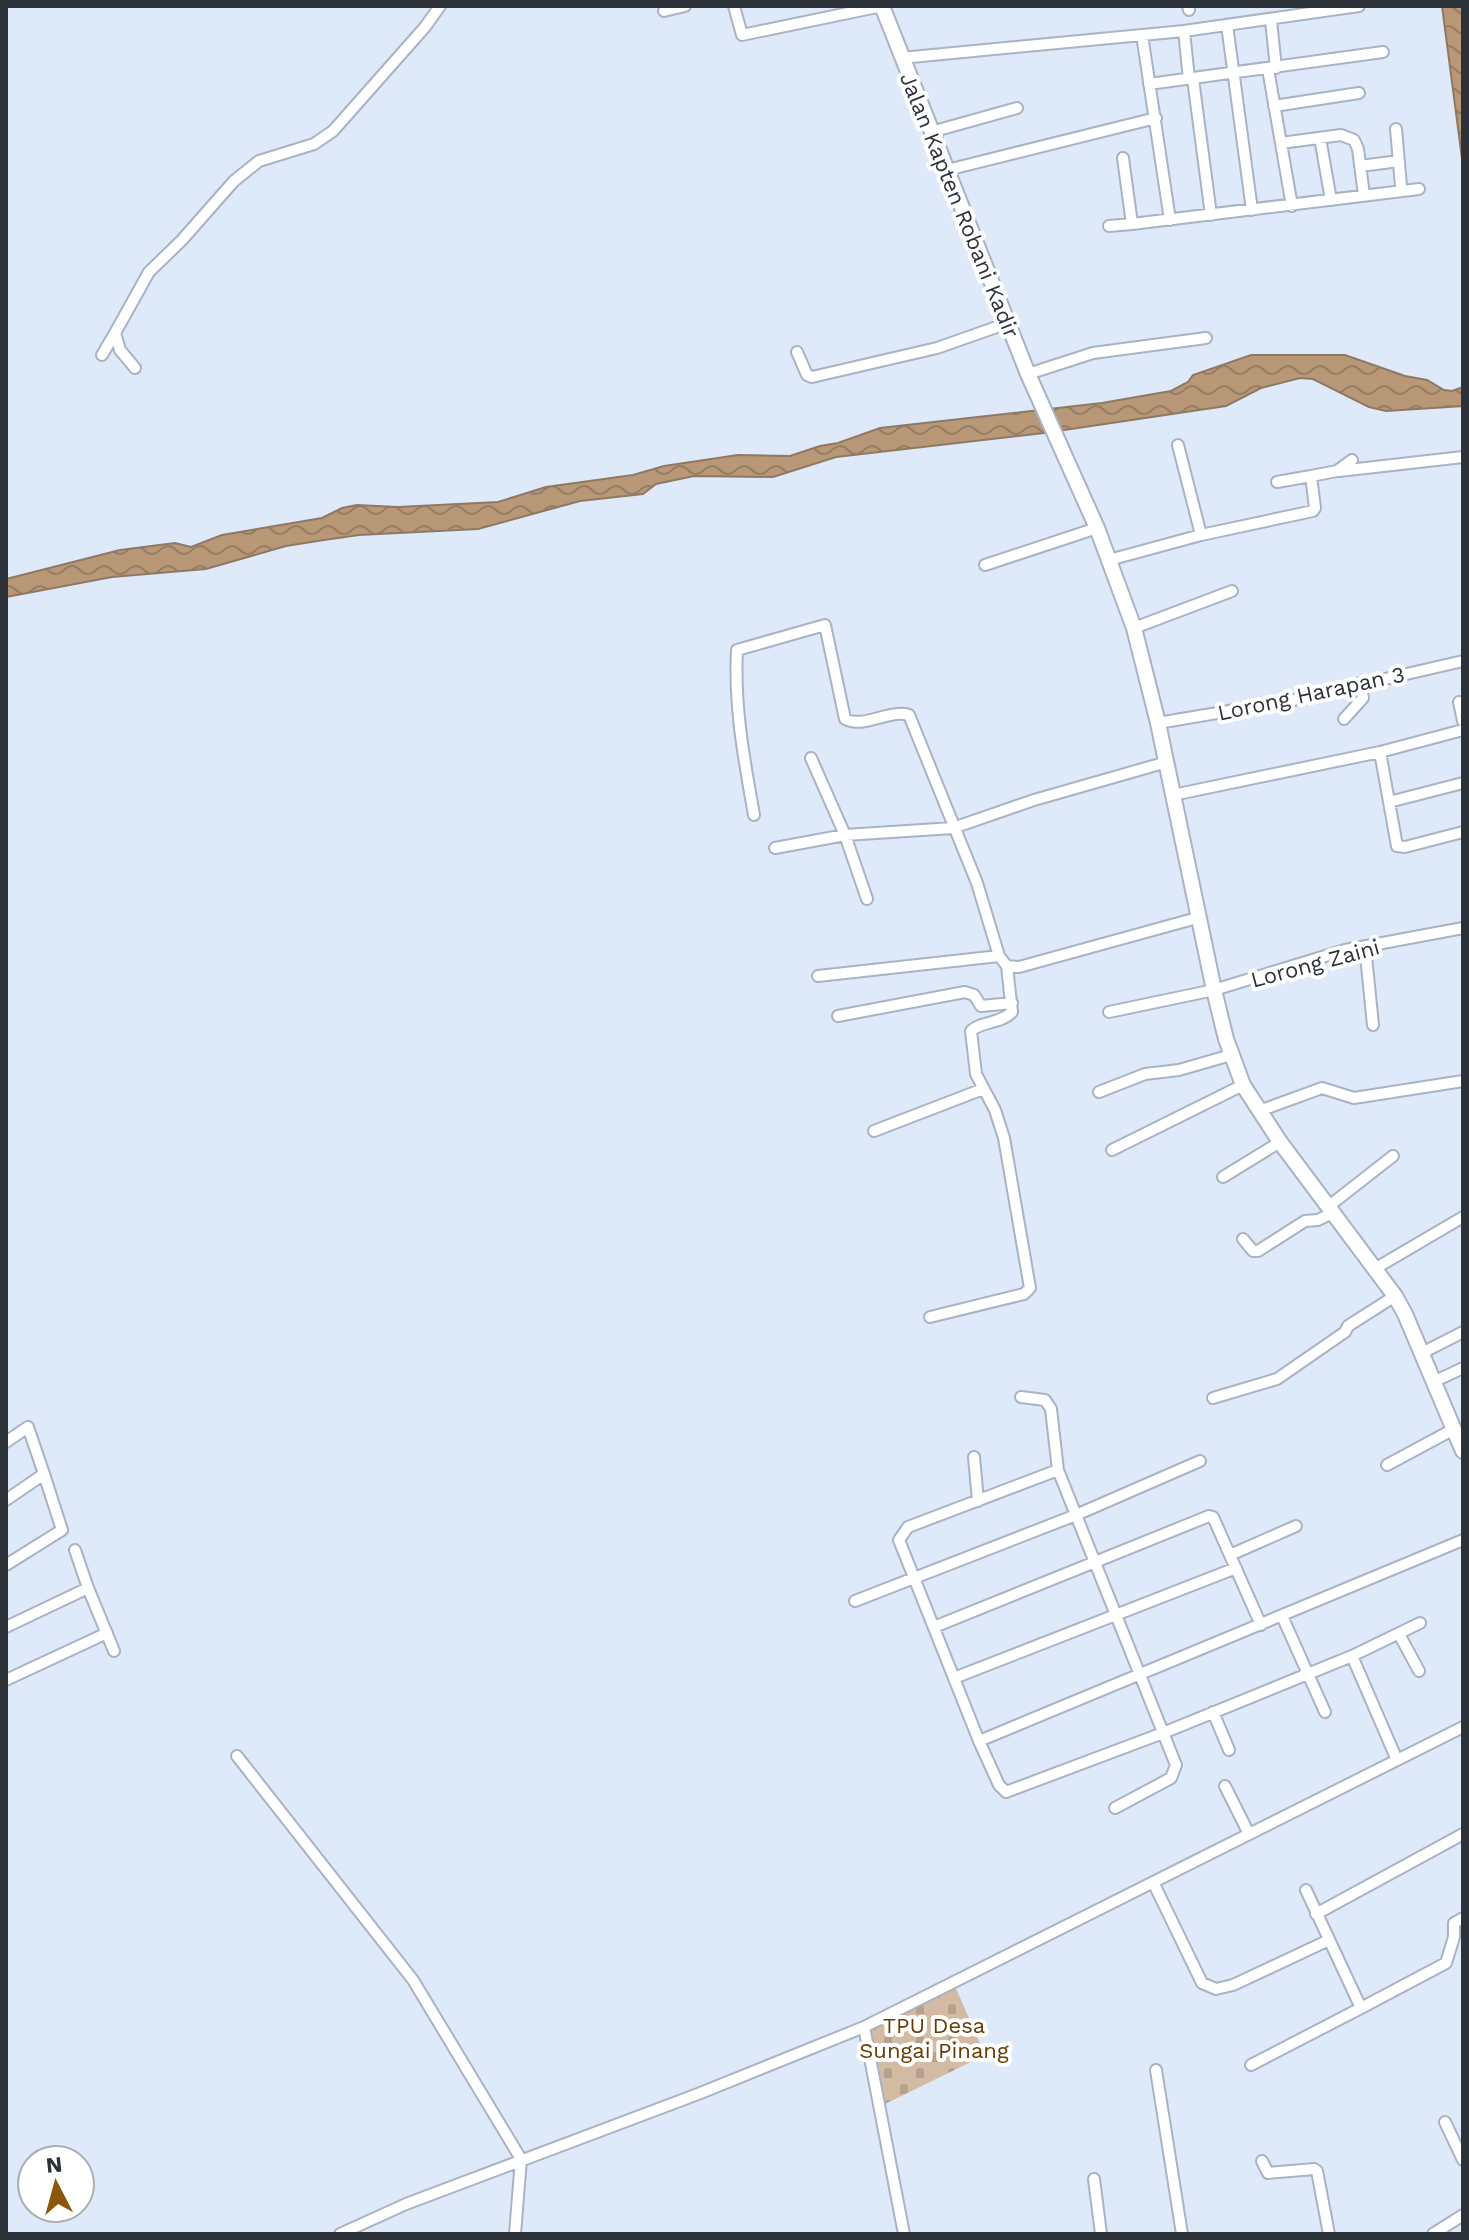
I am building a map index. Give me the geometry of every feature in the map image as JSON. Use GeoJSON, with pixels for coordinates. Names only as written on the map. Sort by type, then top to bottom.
{"type":"FeatureCollection","features":[{"type":"Feature","properties":{"kind":"main road","name":"Jalan Kapten Robani Kadir"},"geometry":{"type":"LineString","coordinates":[[882,6],[1028,374],[1097,528],[1134,628],[1167,762],[1214,990],[1231,1055],[1243,1085],[1280,1142],[1395,1296],[1463,1451]]}},
{"type":"Feature","properties":{"kind":"street"},"geometry":{"type":"LineString","coordinates":[[102,355],[149,272],[234,181],[259,161],[314,144],[333,131],[440,6]]}},
{"type":"Feature","properties":{"kind":"street"},"geometry":{"type":"LineString","coordinates":[[664,11],[685,6]]}},
{"type":"Feature","properties":{"kind":"street"},"geometry":{"type":"LineString","coordinates":[[734,6],[742,35],[882,6]]}},
{"type":"Feature","properties":{"kind":"street"},"geometry":{"type":"LineString","coordinates":[[901,58],[1184,31],[1271,21],[1359,6]]}},
{"type":"Feature","properties":{"kind":"street"},"geometry":{"type":"LineString","coordinates":[[1271,21],[1274,106],[1292,206]]}},
{"type":"Feature","properties":{"kind":"street"},"geometry":{"type":"LineString","coordinates":[[1227,25],[1252,210]]}},
{"type":"Feature","properties":{"kind":"street"},"geometry":{"type":"LineString","coordinates":[[1184,31],[1211,215]]}},
{"type":"Feature","properties":{"kind":"street"},"geometry":{"type":"LineString","coordinates":[[1142,35],[1170,220]]}},
{"type":"Feature","properties":{"kind":"street"},"geometry":{"type":"LineString","coordinates":[[1149,84],[1383,52]]}},
{"type":"Feature","properties":{"kind":"street"},"geometry":{"type":"LineString","coordinates":[[1274,106],[1359,93]]}},
{"type":"Feature","properties":{"kind":"street"},"geometry":{"type":"LineString","coordinates":[[931,132],[1017,108]]}},
{"type":"Feature","properties":{"kind":"street"},"geometry":{"type":"LineString","coordinates":[[947,170],[1156,118]]}},
{"type":"Feature","properties":{"kind":"street"},"geometry":{"type":"LineString","coordinates":[[1396,129],[1401,186]]}},
{"type":"Feature","properties":{"kind":"street"},"geometry":{"type":"LineString","coordinates":[[1281,143],[1341,135],[1354,140],[1364,195]]}},
{"type":"Feature","properties":{"kind":"street"},"geometry":{"type":"LineString","coordinates":[[1320,138],[1331,200]]}},
{"type":"Feature","properties":{"kind":"street"},"geometry":{"type":"LineString","coordinates":[[1123,158],[1132,224]]}},
{"type":"Feature","properties":{"kind":"street"},"geometry":{"type":"LineString","coordinates":[[1360,166],[1399,161]]}},
{"type":"Feature","properties":{"kind":"street"},"geometry":{"type":"LineString","coordinates":[[1109,226],[1419,189]]}},
{"type":"Feature","properties":{"kind":"street"},"geometry":{"type":"LineString","coordinates":[[797,352],[805,372],[812,377],[937,348],[1008,323]]}},
{"type":"Feature","properties":{"kind":"street"},"geometry":{"type":"LineString","coordinates":[[115,333],[120,350],[135,368]]}},
{"type":"Feature","properties":{"kind":"street"},"geometry":{"type":"LineString","coordinates":[[1028,374],[1093,353],[1206,338]]}},
{"type":"Feature","properties":{"kind":"street"},"geometry":{"type":"LineString","coordinates":[[1178,445],[1201,535]]}},
{"type":"Feature","properties":{"kind":"street"},"geometry":{"type":"LineString","coordinates":[[1277,482],[1337,471],[1463,457]]}},
{"type":"Feature","properties":{"kind":"street"},"geometry":{"type":"LineString","coordinates":[[1337,471],[1352,460]]}},
{"type":"Feature","properties":{"kind":"street"},"geometry":{"type":"LineString","coordinates":[[1109,560],[1201,535],[1313,511],[1311,476]]}},
{"type":"Feature","properties":{"kind":"street"},"geometry":{"type":"LineString","coordinates":[[985,565],[1097,528]]}},
{"type":"Feature","properties":{"kind":"street"},"geometry":{"type":"LineString","coordinates":[[1134,628],[1232,591]]}},
{"type":"Feature","properties":{"kind":"street"},"geometry":{"type":"LineString","coordinates":[[754,815],[739,734],[735,684],[737,650],[825,625],[845,719],[853,723],[900,713],[909,715],[981,895],[999,956],[1007,966],[1012,1003],[1010,1016],[971,1029],[976,1071],[995,1110],[1004,1138],[1030,1288],[1024,1294],[930,1317]]}},
{"type":"Feature","properties":{"kind":"street","name":"Lorong Harapan 3"},"geometry":{"type":"LineString","coordinates":[[1158,723],[1294,700],[1463,661]]}},
{"type":"Feature","properties":{"kind":"street"},"geometry":{"type":"LineString","coordinates":[[1344,719],[1363,698],[1360,683]]}},
{"type":"Feature","properties":{"kind":"street"},"geometry":{"type":"LineString","coordinates":[[1459,702],[1463,721]]}},
{"type":"Feature","properties":{"kind":"street"},"geometry":{"type":"LineString","coordinates":[[1173,795],[1380,752],[1463,730]]}},
{"type":"Feature","properties":{"kind":"street"},"geometry":{"type":"LineString","coordinates":[[1380,752],[1399,847],[1463,832]]}},
{"type":"Feature","properties":{"kind":"street"},"geometry":{"type":"LineString","coordinates":[[811,758],[845,835],[867,899]]}},
{"type":"Feature","properties":{"kind":"street"},"geometry":{"type":"LineString","coordinates":[[775,848],[845,835],[953,828],[1034,800],[1167,762]]}},
{"type":"Feature","properties":{"kind":"street"},"geometry":{"type":"LineString","coordinates":[[1389,802],[1463,783]]}},
{"type":"Feature","properties":{"kind":"street"},"geometry":{"type":"LineString","coordinates":[[1007,966],[1019,967],[1197,918]]}},
{"type":"Feature","properties":{"kind":"street","name":"Lorong Zaini"},"geometry":{"type":"LineString","coordinates":[[1109,1012],[1214,990],[1365,946],[1463,928]]}},
{"type":"Feature","properties":{"kind":"street"},"geometry":{"type":"LineString","coordinates":[[1365,946],[1373,1025]]}},
{"type":"Feature","properties":{"kind":"street"},"geometry":{"type":"LineString","coordinates":[[818,976],[999,956]]}},
{"type":"Feature","properties":{"kind":"street"},"geometry":{"type":"LineString","coordinates":[[838,1016],[965,992],[974,995],[981,1006],[1012,1003]]}},
{"type":"Feature","properties":{"kind":"street"},"geometry":{"type":"LineString","coordinates":[[1099,1092],[1145,1074],[1175,1071],[1231,1055]]}},
{"type":"Feature","properties":{"kind":"street"},"geometry":{"type":"LineString","coordinates":[[1259,1111],[1319,1088],[1354,1098],[1463,1081]]}},
{"type":"Feature","properties":{"kind":"street"},"geometry":{"type":"LineString","coordinates":[[1112,1150],[1243,1085]]}},
{"type":"Feature","properties":{"kind":"street"},"geometry":{"type":"LineString","coordinates":[[874,1131],[983,1089]]}},
{"type":"Feature","properties":{"kind":"street"},"geometry":{"type":"LineString","coordinates":[[1223,1177],[1280,1142]]}},
{"type":"Feature","properties":{"kind":"street"},"geometry":{"type":"LineString","coordinates":[[1243,1239],[1253,1251],[1258,1251],[1305,1221],[1316,1221],[1393,1156]]}},
{"type":"Feature","properties":{"kind":"street"},"geometry":{"type":"LineString","coordinates":[[1376,1268],[1463,1217]]}},
{"type":"Feature","properties":{"kind":"street"},"geometry":{"type":"LineString","coordinates":[[1213,1398],[1277,1379],[1345,1332],[1348,1326],[1395,1296]]}},
{"type":"Feature","properties":{"kind":"street"},"geometry":{"type":"LineString","coordinates":[[1422,1353],[1463,1332]]}},
{"type":"Feature","properties":{"kind":"street"},"geometry":{"type":"LineString","coordinates":[[1433,1382],[1463,1368]]}},
{"type":"Feature","properties":{"kind":"street"},"geometry":{"type":"LineString","coordinates":[[1021,1397],[1045,1400],[1051,1409],[1058,1470],[1176,1765],[1173,1775],[1115,1808]]}},
{"type":"Feature","properties":{"kind":"street"},"geometry":{"type":"LineString","coordinates":[[6,1442],[28,1427],[62,1530],[6,1565]]}},
{"type":"Feature","properties":{"kind":"street"},"geometry":{"type":"LineString","coordinates":[[1387,1465],[1454,1429]]}},
{"type":"Feature","properties":{"kind":"street"},"geometry":{"type":"LineString","coordinates":[[974,1457],[978,1501]]}},
{"type":"Feature","properties":{"kind":"street"},"geometry":{"type":"LineString","coordinates":[[855,1601],[1076,1515],[1200,1461]]}},
{"type":"Feature","properties":{"kind":"street"},"geometry":{"type":"LineString","coordinates":[[1058,1470],[908,1527],[899,1540],[1002,1791],[1011,1792],[1163,1733],[1352,1656],[1420,1623]]}},
{"type":"Feature","properties":{"kind":"street"},"geometry":{"type":"LineString","coordinates":[[6,1500],[44,1474]]}},
{"type":"Feature","properties":{"kind":"street"},"geometry":{"type":"LineString","coordinates":[[934,1627],[1209,1516],[1213,1517],[1261,1625]]}},
{"type":"Feature","properties":{"kind":"street"},"geometry":{"type":"LineString","coordinates":[[1230,1555],[1296,1526]]}},
{"type":"Feature","properties":{"kind":"street"},"geometry":{"type":"LineString","coordinates":[[979,1741],[1463,1540]]}},
{"type":"Feature","properties":{"kind":"street"},"geometry":{"type":"LineString","coordinates":[[75,1550],[114,1651]]}},
{"type":"Feature","properties":{"kind":"street"},"geometry":{"type":"LineString","coordinates":[[954,1678],[1236,1568]]}},
{"type":"Feature","properties":{"kind":"street"},"geometry":{"type":"LineString","coordinates":[[6,1627],[88,1588]]}},
{"type":"Feature","properties":{"kind":"street"},"geometry":{"type":"LineString","coordinates":[[1282,1616],[1325,1712]]}},
{"type":"Feature","properties":{"kind":"street"},"geometry":{"type":"LineString","coordinates":[[6,1680],[107,1633]]}},
{"type":"Feature","properties":{"kind":"street"},"geometry":{"type":"LineString","coordinates":[[1399,1634],[1419,1671]]}},
{"type":"Feature","properties":{"kind":"street"},"geometry":{"type":"LineString","coordinates":[[1352,1656],[1397,1760]]}},
{"type":"Feature","properties":{"kind":"street"},"geometry":{"type":"LineString","coordinates":[[1213,1712],[1229,1750]]}},
{"type":"Feature","properties":{"kind":"street"},"geometry":{"type":"LineString","coordinates":[[340,2234],[406,2204],[698,2094],[864,2027],[1463,1727]]}},
{"type":"Feature","properties":{"kind":"street"},"geometry":{"type":"LineString","coordinates":[[237,1756],[413,1980],[521,2159],[515,2234]]}},
{"type":"Feature","properties":{"kind":"street"},"geometry":{"type":"LineString","coordinates":[[1225,1786],[1249,1834]]}},
{"type":"Feature","properties":{"kind":"street"},"geometry":{"type":"LineString","coordinates":[[1316,1914],[1463,1834]]}},
{"type":"Feature","properties":{"kind":"street"},"geometry":{"type":"LineString","coordinates":[[1153,1882],[1206,1986],[1216,1989],[1233,1985],[1329,1940]]}},
{"type":"Feature","properties":{"kind":"street"},"geometry":{"type":"LineString","coordinates":[[1306,1890],[1361,2008]]}},
{"type":"Feature","properties":{"kind":"street"},"geometry":{"type":"LineString","coordinates":[[1251,2065],[1446,1963],[1454,1937],[1454,1923],[1463,1918]]}},
{"type":"Feature","properties":{"kind":"street"},"geometry":{"type":"LineString","coordinates":[[864,2027],[904,2234]]}},
{"type":"Feature","properties":{"kind":"street"},"geometry":{"type":"LineString","coordinates":[[1156,2070],[1182,2234]]}},
{"type":"Feature","properties":{"kind":"street"},"geometry":{"type":"LineString","coordinates":[[1445,2122],[1463,2160]]}},
{"type":"Feature","properties":{"kind":"street"},"geometry":{"type":"LineString","coordinates":[[1262,2161],[1268,2173],[1317,2171],[1329,2234]]}},
{"type":"Feature","properties":{"kind":"street"},"geometry":{"type":"LineString","coordinates":[[1094,2179],[1101,2234]]}},
{"type":"Feature","properties":{"kind":"street"},"geometry":{"type":"LineString","coordinates":[[1433,2234],[1463,2215]]}},
{"type":"Feature","properties":{"kind":"green space","name":"TPU Desa Sungai Pinang"},"geometry":{"type":"Polygon","coordinates":[[[954,1984],[985,2055],[883,2105],[869,2028],[954,1984]]]}},
{"type":"Feature","properties":{"kind":"water"},"geometry":{"type":"Polygon","coordinates":[[[1442,6],[1463,6],[1463,166],[1442,6]]]}},
{"type":"Feature","properties":{"kind":"water"},"geometry":{"type":"Polygon","coordinates":[[[1251,355],[1345,355],[1405,376],[1427,380],[1444,390],[1463,387],[1463,406],[1386,411],[1369,407],[1313,379],[1300,378],[1261,388],[1226,406],[1044,433],[836,457],[773,477],[694,476],[656,484],[643,494],[580,501],[478,529],[359,535],[324,540],[286,546],[206,569],[112,577],[6,597],[6,579],[120,550],[175,543],[191,547],[222,535],[322,518],[342,508],[357,505],[398,507],[498,502],[546,487],[633,475],[664,466],[738,455],[790,456],[880,428],[1102,403],[1171,391],[1188,382],[1193,375],[1251,355]]]}}]}
